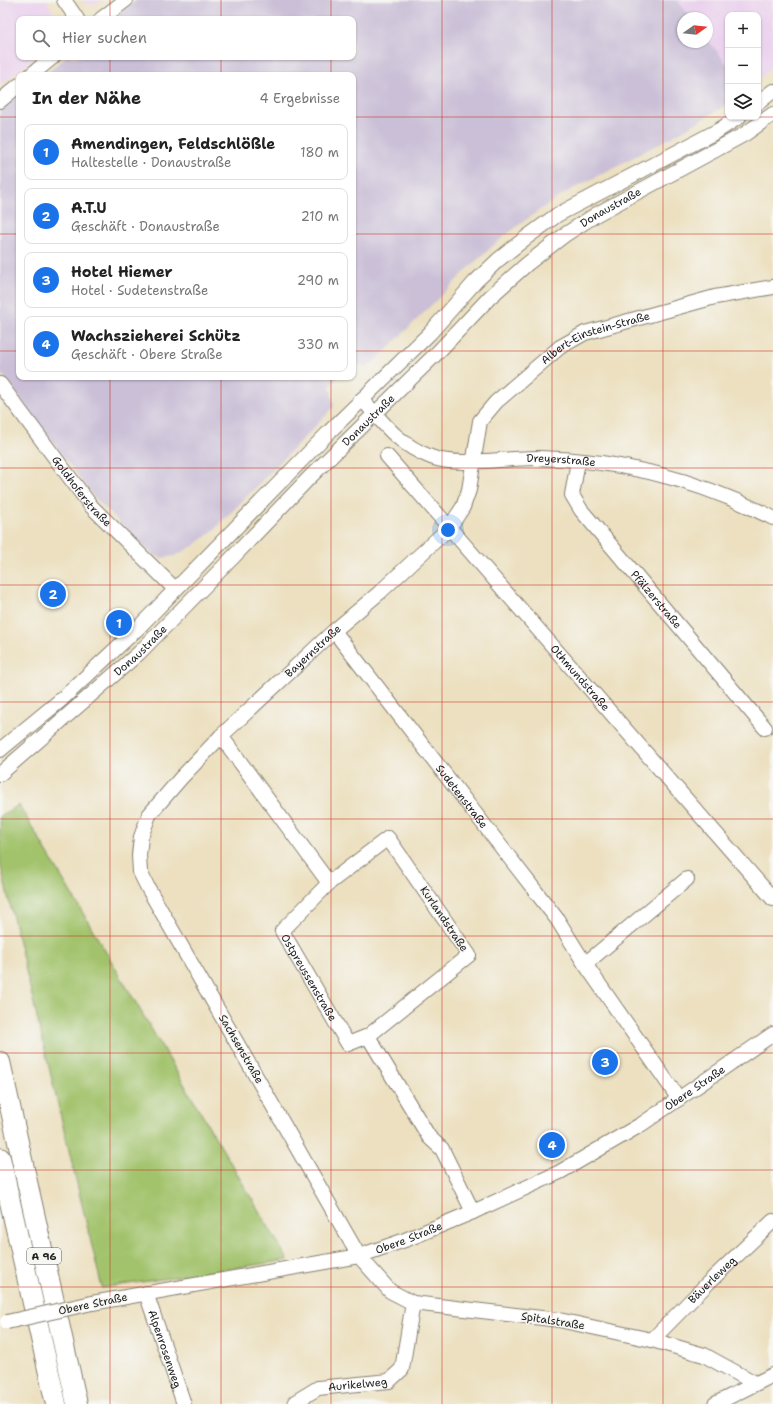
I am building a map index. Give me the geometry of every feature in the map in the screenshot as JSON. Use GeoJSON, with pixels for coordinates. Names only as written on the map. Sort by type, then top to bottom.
{"type":"FeatureCollection","features":[{"type":"Feature","properties":{"kind":"highway","name":"A 96"},"geometry":{"type":"LineString","coordinates":[[0,1062],[77,1404]]}},
{"type":"Feature","properties":{"kind":"highway","name":"A 96"},"geometry":{"type":"LineString","coordinates":[[0,1158],[56,1404]]}},
{"type":"Feature","properties":{"kind":"street"},"geometry":{"type":"LineString","coordinates":[[64,0],[75,16]]}},
{"type":"Feature","properties":{"kind":"street"},"geometry":{"type":"LineString","coordinates":[[105,16],[126,0]]}},
{"type":"Feature","properties":{"kind":"street"},"geometry":{"type":"LineString","coordinates":[[35,72],[49,60]]}},
{"type":"Feature","properties":{"kind":"street"},"geometry":{"type":"LineString","coordinates":[[0,101],[16,88]]}},
{"type":"Feature","properties":{"kind":"street"},"geometry":{"type":"LineString","coordinates":[[761,101],[773,91]]}},
{"type":"Feature","properties":{"kind":"street","name":"Donaustraße"},"geometry":{"type":"LineString","coordinates":[[0,774],[139,652],[309,478],[462,328],[490,297],[527,264],[566,234],[597,214],[744,134],[773,114]]}},
{"type":"Feature","properties":{"kind":"street","name":"Donaustraße"},"geometry":{"type":"LineString","coordinates":[[0,750],[62,699],[136,630],[362,399],[430,333],[475,282],[498,260],[557,215],[719,130],[734,120]]}},
{"type":"Feature","properties":{"kind":"street","name":"Albert-Einstein-Straße"},"geometry":{"type":"LineString","coordinates":[[473,461],[480,421],[485,413],[560,347],[585,333],[715,297],[773,287]]}},
{"type":"Feature","properties":{"kind":"street","name":"Goldhoferstraße"},"geometry":{"type":"LineString","coordinates":[[0,384],[91,506],[175,589]]}},
{"type":"Feature","properties":{"kind":"street","name":"Dreyerstraße"},"geometry":{"type":"LineString","coordinates":[[362,399],[394,436],[416,451],[442,460],[473,461],[539,458],[620,466],[664,475],[734,499],[773,518]]}},
{"type":"Feature","properties":{"kind":"street","name":"Othmundstraße"},"geometry":{"type":"LineString","coordinates":[[387,456],[773,899]]}},
{"type":"Feature","properties":{"kind":"street","name":"Bayernstraße"},"geometry":{"type":"LineString","coordinates":[[141,837],[149,815],[181,778],[221,736],[334,631],[450,528],[465,502],[469,490],[473,461]]}},
{"type":"Feature","properties":{"kind":"street","name":"Pfälzerstraße"},"geometry":{"type":"LineString","coordinates":[[578,461],[572,495],[581,510],[765,728]]}},
{"type":"Feature","properties":{"kind":"street","name":"Sudetenstraße"},"geometry":{"type":"LineString","coordinates":[[334,631],[557,919],[585,964],[679,1099]]}},
{"type":"Feature","properties":{"kind":"street"},"geometry":{"type":"LineString","coordinates":[[221,736],[329,883]]}},
{"type":"Feature","properties":{"kind":"street","name":"Sachsenstraße"},"geometry":{"type":"LineString","coordinates":[[141,837],[139,855],[140,872],[148,888],[359,1256]]}},
{"type":"Feature","properties":{"kind":"street","name":"Kurlandstraße"},"geometry":{"type":"LineString","coordinates":[[329,883],[388,838],[469,955],[368,1036]]}},
{"type":"Feature","properties":{"kind":"street"},"geometry":{"type":"LineString","coordinates":[[585,964],[687,879]]}},
{"type":"Feature","properties":{"kind":"street","name":"Ostpreussenstraße"},"geometry":{"type":"LineString","coordinates":[[329,883],[282,931],[348,1044],[368,1036]]}},
{"type":"Feature","properties":{"kind":"street","name":"Obere Straße"},"geometry":{"type":"LineString","coordinates":[[3,1323],[92,1303],[359,1256],[405,1240],[473,1212],[560,1172],[642,1124],[773,1034]]}},
{"type":"Feature","properties":{"kind":"street"},"geometry":{"type":"LineString","coordinates":[[368,1036],[429,1137],[442,1149],[473,1212]]}},
{"type":"Feature","properties":{"kind":"street","name":"Bäuerleweg"},"geometry":{"type":"LineString","coordinates":[[652,1340],[708,1282],[773,1221]]}},
{"type":"Feature","properties":{"kind":"street","name":"Spitalstraße"},"geometry":{"type":"LineString","coordinates":[[359,1256],[390,1291],[413,1303],[559,1320],[652,1340],[704,1355],[756,1383]]}},
{"type":"Feature","properties":{"kind":"street","name":"Alpenrosenweg"},"geometry":{"type":"LineString","coordinates":[[146,1293],[184,1404]]}},
{"type":"Feature","properties":{"kind":"street","name":"Aurikelweg"},"geometry":{"type":"LineString","coordinates":[[294,1404],[318,1388],[389,1381],[402,1369],[413,1303]]}},
{"type":"Feature","properties":{"kind":"street"},"geometry":{"type":"LineString","coordinates":[[715,1404],[773,1375]]}},
{"type":"Feature","properties":{"kind":"shaded area"},"geometry":{"type":"Polygon","coordinates":[[[0,0],[47,0],[55,16],[16,16],[16,60],[33,60],[0,85],[0,0]]]}},
{"type":"Feature","properties":{"kind":"shaded area"},"geometry":{"type":"Polygon","coordinates":[[[79,0],[104,0],[92,5],[79,0]]]}},
{"type":"Feature","properties":{"kind":"shaded area"},"geometry":{"type":"Polygon","coordinates":[[[137,0],[677,0],[686,12],[677,12],[677,48],[713,48],[713,46],[725,61],[725,106],[670,138],[565,193],[535,213],[502,238],[476,261],[374,362],[366,367],[356,365],[356,72],[48,72],[62,60],[356,60],[356,16],[116,16],[137,0]]]}},
{"type":"Feature","properties":{"kind":"shaded area"},"geometry":{"type":"Polygon","coordinates":[[[677,0],[773,0],[773,67],[761,77],[761,12],[725,12],[725,61],[713,46],[713,12],[686,12],[677,0]]]}},
{"type":"Feature","properties":{"kind":"shaded area"},"geometry":{"type":"Polygon","coordinates":[[[16,97],[16,380],[336,380],[330,387],[334,405],[333,408],[215,529],[195,545],[175,556],[162,558],[154,555],[94,497],[0,372],[0,110],[16,97]]]}},
{"type":"Feature","properties":{"kind":"green space"},"geometry":{"type":"Polygon","coordinates":[[[19,805],[288,1260],[102,1288],[0,863],[0,816],[19,805]]]}},
{"type":"Feature","properties":{"kind":"place","name":"A.T.U"},"geometry":{"type":"Point","coordinates":[53,594]}},
{"type":"Feature","properties":{"kind":"place","name":"Amendingen, Feldschlößle"},"geometry":{"type":"Point","coordinates":[119,623]}},
{"type":"Feature","properties":{"kind":"place","name":"Hotel Hiemer"},"geometry":{"type":"Point","coordinates":[605,1062]}},
{"type":"Feature","properties":{"kind":"place","name":"Wachszieherei Schütz"},"geometry":{"type":"Point","coordinates":[552,1145]}}]}
